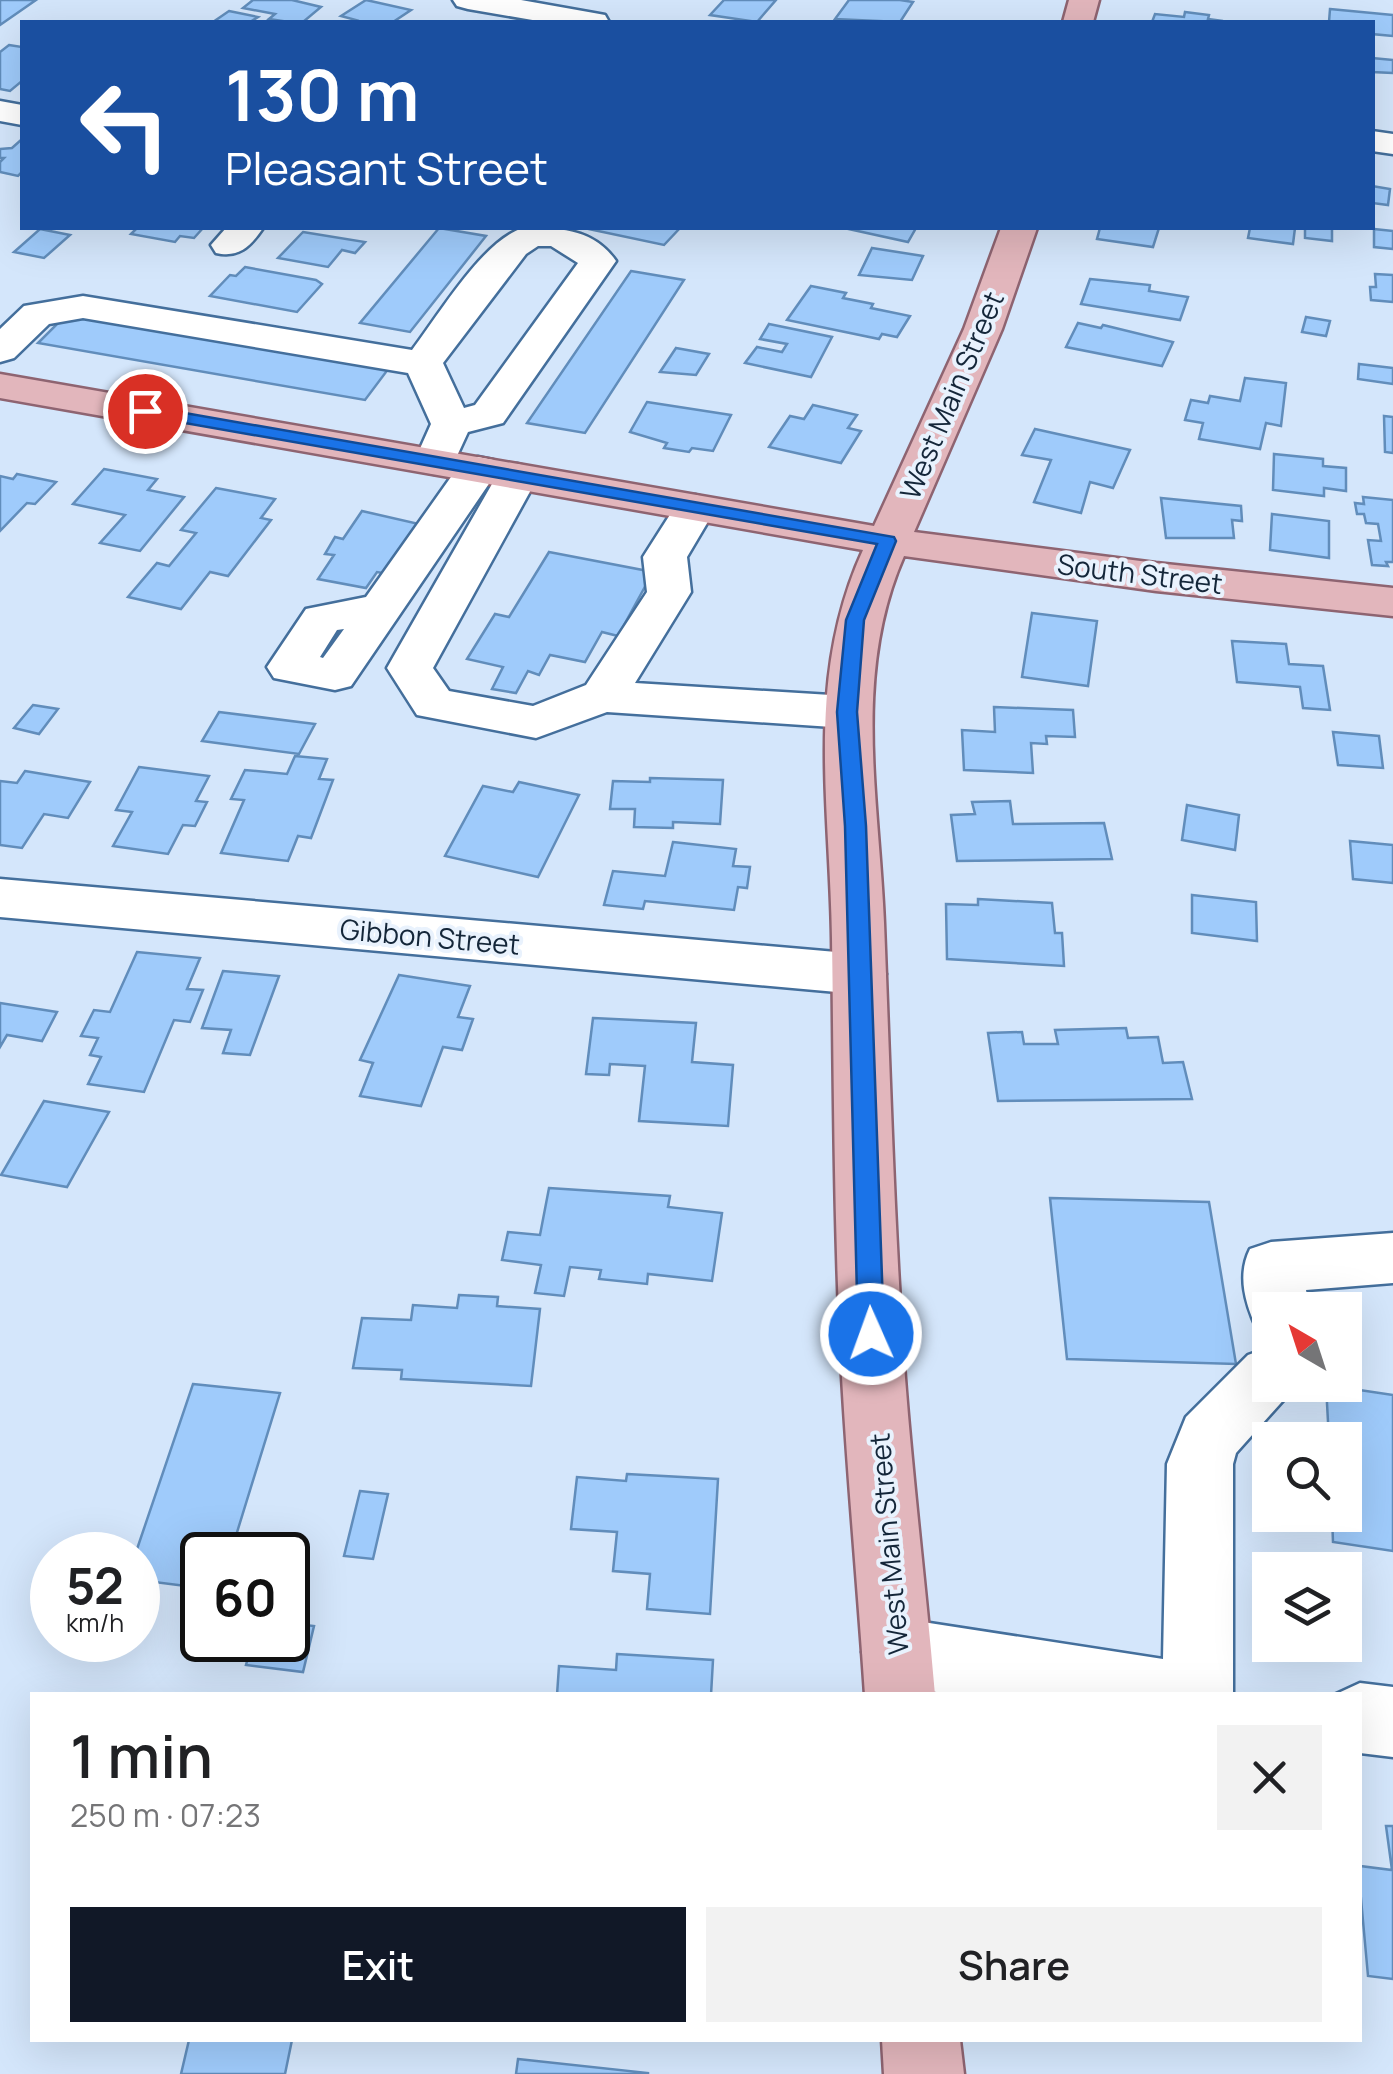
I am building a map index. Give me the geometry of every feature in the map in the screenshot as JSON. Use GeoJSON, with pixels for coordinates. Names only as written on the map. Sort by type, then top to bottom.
{"type":"FeatureCollection","features":[{"type":"Feature","properties":{"kind":"main road","name":"West Main Street"},"geometry":{"type":"LineString","coordinates":[[898,1673],[871,1334],[847,712],[855,620],[983,330],[1018,230]]}},
{"type":"Feature","properties":{"kind":"main road","name":"South Street"},"geometry":{"type":"LineString","coordinates":[[0,386],[888,541],[1156,577],[1393,602]]}},
{"type":"Feature","properties":{"kind":"main road"},"geometry":{"type":"LineString","coordinates":[[922,2042],[924,2074]]}},
{"type":"Feature","properties":{"kind":"street"},"geometry":{"type":"LineString","coordinates":[[453,20],[484,1],[584,20]]}},
{"type":"Feature","properties":{"kind":"street"},"geometry":{"type":"LineString","coordinates":[[423,363],[519,241],[545,235],[576,241],[598,261],[490,414],[451,424]]}},
{"type":"Feature","properties":{"kind":"street"},"geometry":{"type":"LineString","coordinates":[[0,350],[36,314],[83,306],[378,359],[423,363]]}},
{"type":"Feature","properties":{"kind":"street"},"geometry":{"type":"LineString","coordinates":[[423,363],[476,469],[410,668],[434,704],[536,722],[603,696],[847,712]]}},
{"type":"Feature","properties":{"kind":"street"},"geometry":{"type":"LineString","coordinates":[[382,608],[476,469]]}},
{"type":"Feature","properties":{"kind":"street"},"geometry":{"type":"LineString","coordinates":[[603,696],[669,592],[666,556],[696,508]]}},
{"type":"Feature","properties":{"kind":"street","name":"Gibbon Street"},"geometry":{"type":"LineString","coordinates":[[0,898],[860,974]]}},
{"type":"Feature","properties":{"kind":"street"},"geometry":{"type":"LineString","coordinates":[[1276,1292],[1271,1268],[1393,1258]]}},
{"type":"Feature","properties":{"kind":"street"},"geometry":{"type":"LineString","coordinates":[[1198,1692],[1200,1464],[1209,1437],[1252,1393]]}},
{"type":"Feature","properties":{"kind":"street"},"geometry":{"type":"LineString","coordinates":[[898,1673],[1136,1692]]}},
{"type":"Feature","properties":{"kind":"street"},"geometry":{"type":"LineString","coordinates":[[1362,1718],[1393,1722]]}},
{"type":"Feature","properties":{"kind":"building"},"geometry":{"type":"Polygon","coordinates":[[[0,0],[36,0],[0,25],[0,0]]]}},
{"type":"Feature","properties":{"kind":"building"},"geometry":{"type":"Polygon","coordinates":[[[253,0],[292,0],[321,7],[305,20],[269,19],[275,14],[243,8],[253,0]]]}},
{"type":"Feature","properties":{"kind":"building"},"geometry":{"type":"Polygon","coordinates":[[[366,0],[411,10],[396,20],[341,16],[366,0]]]}},
{"type":"Feature","properties":{"kind":"building"},"geometry":{"type":"Polygon","coordinates":[[[724,0],[776,0],[759,20],[710,15],[724,0]]]}},
{"type":"Feature","properties":{"kind":"building"},"geometry":{"type":"Polygon","coordinates":[[[849,0],[913,2],[901,20],[835,19],[849,0]]]}},
{"type":"Feature","properties":{"kind":"building"},"geometry":{"type":"Polygon","coordinates":[[[1330,9],[1393,15],[1393,36],[1375,34],[1375,20],[1329,20],[1330,9]]]}},
{"type":"Feature","properties":{"kind":"building"},"geometry":{"type":"Polygon","coordinates":[[[229,11],[258,17],[253,20],[216,20],[229,11]]]}},
{"type":"Feature","properties":{"kind":"building"},"geometry":{"type":"Polygon","coordinates":[[[1185,12],[1209,15],[1208,19],[1216,20],[1153,20],[1155,14],[1184,17],[1185,12]]]}},
{"type":"Feature","properties":{"kind":"building"},"geometry":{"type":"Polygon","coordinates":[[[9,45],[20,47],[20,83],[10,91],[0,89],[0,52],[9,45]]]}},
{"type":"Feature","properties":{"kind":"building"},"geometry":{"type":"Polygon","coordinates":[[[1375,58],[1393,60],[1393,73],[1375,72],[1375,58]]]}},
{"type":"Feature","properties":{"kind":"building"},"geometry":{"type":"Polygon","coordinates":[[[20,141],[18,176],[0,172],[4,158],[0,158],[0,149],[12,148],[20,141]]]}},
{"type":"Feature","properties":{"kind":"building"},"geometry":{"type":"Polygon","coordinates":[[[1375,186],[1390,189],[1388,205],[1375,203],[1375,186]]]}},
{"type":"Feature","properties":{"kind":"building"},"geometry":{"type":"Polygon","coordinates":[[[1375,229],[1393,231],[1393,249],[1374,247],[1375,229]]]}},
{"type":"Feature","properties":{"kind":"building"},"geometry":{"type":"Polygon","coordinates":[[[39,230],[70,235],[44,258],[14,252],[39,230]]]}},
{"type":"Feature","properties":{"kind":"building"},"geometry":{"type":"Polygon","coordinates":[[[135,230],[201,230],[194,238],[180,236],[175,242],[131,234],[135,230]]]}},
{"type":"Feature","properties":{"kind":"building"},"geometry":{"type":"Polygon","coordinates":[[[437,230],[486,236],[410,332],[360,323],[437,230]]]}},
{"type":"Feature","properties":{"kind":"building"},"geometry":{"type":"Polygon","coordinates":[[[593,230],[678,230],[664,245],[593,230]]]}},
{"type":"Feature","properties":{"kind":"building"},"geometry":{"type":"Polygon","coordinates":[[[853,230],[915,230],[908,242],[853,230]]]}},
{"type":"Feature","properties":{"kind":"building"},"geometry":{"type":"Polygon","coordinates":[[[1099,230],[1158,230],[1153,247],[1097,239],[1099,230]]]}},
{"type":"Feature","properties":{"kind":"building"},"geometry":{"type":"Polygon","coordinates":[[[1250,230],[1295,230],[1293,244],[1248,238],[1250,230]]]}},
{"type":"Feature","properties":{"kind":"building"},"geometry":{"type":"Polygon","coordinates":[[[1305,230],[1332,230],[1332,241],[1305,238],[1305,230]]]}},
{"type":"Feature","properties":{"kind":"building"},"geometry":{"type":"Polygon","coordinates":[[[303,232],[365,242],[355,253],[342,250],[328,267],[278,258],[303,232]]]}},
{"type":"Feature","properties":{"kind":"building"},"geometry":{"type":"Polygon","coordinates":[[[872,248],[923,256],[912,280],[859,275],[872,248]]]}},
{"type":"Feature","properties":{"kind":"building"},"geometry":{"type":"Polygon","coordinates":[[[245,267],[322,284],[297,312],[210,296],[230,275],[236,276],[245,267]]]}},
{"type":"Feature","properties":{"kind":"building"},"geometry":{"type":"Polygon","coordinates":[[[631,271],[684,280],[585,433],[527,423],[631,271]]]}},
{"type":"Feature","properties":{"kind":"building"},"geometry":{"type":"Polygon","coordinates":[[[1375,274],[1393,275],[1393,302],[1371,300],[1375,274]]]}},
{"type":"Feature","properties":{"kind":"building"},"geometry":{"type":"Polygon","coordinates":[[[1090,279],[1150,285],[1149,291],[1188,297],[1180,320],[1081,304],[1090,279]]]}},
{"type":"Feature","properties":{"kind":"building"},"geometry":{"type":"Polygon","coordinates":[[[811,286],[846,293],[843,298],[873,304],[871,308],[910,316],[897,337],[882,334],[879,339],[787,320],[811,286]]]}},
{"type":"Feature","properties":{"kind":"building"},"geometry":{"type":"Polygon","coordinates":[[[67,314],[389,368],[365,400],[38,343],[67,314]]]}},
{"type":"Feature","properties":{"kind":"building"},"geometry":{"type":"Polygon","coordinates":[[[1306,317],[1330,321],[1326,336],[1302,332],[1306,317]]]}},
{"type":"Feature","properties":{"kind":"building"},"geometry":{"type":"Polygon","coordinates":[[[1078,323],[1173,342],[1162,366],[1066,347],[1078,323]]]}},
{"type":"Feature","properties":{"kind":"building"},"geometry":{"type":"Polygon","coordinates":[[[769,324],[832,337],[811,377],[745,363],[757,347],[782,352],[787,344],[760,339],[769,324]]]}},
{"type":"Feature","properties":{"kind":"building"},"geometry":{"type":"Polygon","coordinates":[[[676,348],[709,354],[696,375],[660,372],[676,348]]]}},
{"type":"Feature","properties":{"kind":"building"},"geometry":{"type":"Polygon","coordinates":[[[1359,364],[1393,368],[1393,384],[1358,379],[1359,364]]]}},
{"type":"Feature","properties":{"kind":"building"},"geometry":{"type":"Polygon","coordinates":[[[1245,378],[1286,383],[1281,426],[1266,423],[1260,449],[1199,439],[1203,423],[1185,420],[1191,400],[1208,403],[1210,396],[1240,401],[1245,378]]]}},
{"type":"Feature","properties":{"kind":"building"},"geometry":{"type":"Polygon","coordinates":[[[647,402],[731,415],[713,451],[692,448],[689,452],[664,448],[667,443],[630,432],[647,402]]]}},
{"type":"Feature","properties":{"kind":"building"},"geometry":{"type":"Polygon","coordinates":[[[813,405],[857,415],[848,428],[861,431],[841,463],[769,447],[790,416],[804,419],[813,405]]]}},
{"type":"Feature","properties":{"kind":"building"},"geometry":{"type":"Polygon","coordinates":[[[1384,416],[1393,417],[1393,453],[1385,452],[1384,416]]]}},
{"type":"Feature","properties":{"kind":"building"},"geometry":{"type":"Polygon","coordinates":[[[1035,429],[1130,450],[1113,488],[1090,482],[1081,513],[1034,502],[1051,460],[1022,455],[1035,429]]]}},
{"type":"Feature","properties":{"kind":"building"},"geometry":{"type":"Polygon","coordinates":[[[1274,454],[1323,459],[1323,466],[1346,468],[1346,491],[1324,488],[1324,496],[1273,490],[1274,454]]]}},
{"type":"Feature","properties":{"kind":"building"},"geometry":{"type":"Polygon","coordinates":[[[104,469],[157,479],[148,490],[184,497],[140,551],[100,543],[125,515],[73,504],[104,469]]]}},
{"type":"Feature","properties":{"kind":"building"},"geometry":{"type":"Polygon","coordinates":[[[17,474],[56,482],[35,504],[27,503],[0,531],[0,476],[13,479],[17,474]]]}},
{"type":"Feature","properties":{"kind":"building"},"geometry":{"type":"Polygon","coordinates":[[[216,488],[275,499],[261,518],[271,520],[228,576],[210,572],[181,609],[128,597],[157,563],[169,566],[196,533],[181,530],[216,488]]]}},
{"type":"Feature","properties":{"kind":"building"},"geometry":{"type":"Polygon","coordinates":[[[1363,497],[1393,500],[1393,562],[1386,562],[1388,566],[1372,565],[1368,540],[1381,541],[1378,524],[1366,523],[1364,514],[1357,514],[1355,503],[1364,504],[1363,497]]]}},
{"type":"Feature","properties":{"kind":"building"},"geometry":{"type":"Polygon","coordinates":[[[1161,498],[1241,506],[1242,521],[1232,520],[1234,538],[1166,538],[1161,498]]]}},
{"type":"Feature","properties":{"kind":"building"},"geometry":{"type":"Polygon","coordinates":[[[362,511],[419,524],[389,574],[377,572],[366,588],[318,579],[334,555],[325,554],[335,537],[343,539],[362,511]]]}},
{"type":"Feature","properties":{"kind":"building"},"geometry":{"type":"Polygon","coordinates":[[[1272,514],[1329,521],[1329,558],[1270,550],[1272,514]]]}},
{"type":"Feature","properties":{"kind":"building"},"geometry":{"type":"Polygon","coordinates":[[[549,552],[653,572],[618,636],[602,632],[585,662],[550,655],[539,675],[528,671],[516,693],[492,689],[503,667],[467,659],[495,614],[509,617],[549,552]]]}},
{"type":"Feature","properties":{"kind":"building"},"geometry":{"type":"Polygon","coordinates":[[[1032,613],[1097,621],[1088,686],[1022,677],[1032,613]]]}},
{"type":"Feature","properties":{"kind":"building"},"geometry":{"type":"Polygon","coordinates":[[[1232,641],[1286,644],[1289,664],[1323,666],[1330,710],[1303,708],[1300,687],[1237,682],[1232,641]]]}},
{"type":"Feature","properties":{"kind":"building"},"geometry":{"type":"Polygon","coordinates":[[[33,705],[58,709],[39,734],[14,728],[33,705]]]}},
{"type":"Feature","properties":{"kind":"building"},"geometry":{"type":"Polygon","coordinates":[[[994,707],[1073,710],[1075,737],[1046,736],[1047,744],[1031,743],[1033,773],[964,770],[962,730],[995,732],[994,707]]]}},
{"type":"Feature","properties":{"kind":"building"},"geometry":{"type":"Polygon","coordinates":[[[219,712],[315,724],[299,754],[202,741],[219,712]]]}},
{"type":"Feature","properties":{"kind":"building"},"geometry":{"type":"Polygon","coordinates":[[[1333,732],[1379,736],[1383,768],[1338,765],[1333,732]]]}},
{"type":"Feature","properties":{"kind":"building"},"geometry":{"type":"Polygon","coordinates":[[[295,756],[327,759],[319,779],[333,780],[311,838],[298,836],[288,861],[221,853],[244,800],[231,799],[245,770],[287,774],[295,756]]]}},
{"type":"Feature","properties":{"kind":"building"},"geometry":{"type":"Polygon","coordinates":[[[139,767],[209,776],[196,801],[207,802],[195,826],[183,825],[168,854],[113,846],[132,812],[116,810],[139,767]]]}},
{"type":"Feature","properties":{"kind":"building"},"geometry":{"type":"Polygon","coordinates":[[[25,771],[90,782],[68,818],[44,814],[22,848],[0,845],[0,781],[17,783],[25,771]]]}},
{"type":"Feature","properties":{"kind":"building"},"geometry":{"type":"Polygon","coordinates":[[[650,778],[723,780],[720,824],[673,822],[673,828],[634,827],[635,809],[610,809],[613,781],[650,782],[650,778]]]}},
{"type":"Feature","properties":{"kind":"building"},"geometry":{"type":"Polygon","coordinates":[[[519,782],[579,795],[538,877],[445,856],[483,786],[513,792],[519,782]]]}},
{"type":"Feature","properties":{"kind":"building"},"geometry":{"type":"Polygon","coordinates":[[[1010,801],[1013,824],[1104,823],[1112,859],[957,861],[951,815],[975,814],[972,802],[1010,801]]]}},
{"type":"Feature","properties":{"kind":"building"},"geometry":{"type":"Polygon","coordinates":[[[1187,805],[1239,815],[1235,850],[1182,840],[1187,805]]]}},
{"type":"Feature","properties":{"kind":"building"},"geometry":{"type":"Polygon","coordinates":[[[1350,841],[1393,845],[1393,883],[1353,879],[1350,841]]]}},
{"type":"Feature","properties":{"kind":"building"},"geometry":{"type":"Polygon","coordinates":[[[673,842],[736,849],[733,866],[750,867],[747,888],[738,887],[734,910],[645,901],[643,909],[604,905],[613,871],[665,876],[673,842]]]}},
{"type":"Feature","properties":{"kind":"building"},"geometry":{"type":"Polygon","coordinates":[[[1192,895],[1256,902],[1257,941],[1192,933],[1192,895]]]}},
{"type":"Feature","properties":{"kind":"building"},"geometry":{"type":"Polygon","coordinates":[[[978,899],[1052,903],[1055,933],[1062,933],[1064,966],[947,959],[946,904],[978,905],[978,899]]]}},
{"type":"Feature","properties":{"kind":"building"},"geometry":{"type":"Polygon","coordinates":[[[137,952],[200,958],[187,989],[203,990],[190,1022],[174,1020],[144,1092],[88,1084],[101,1057],[90,1055],[98,1038],[81,1036],[94,1010],[110,1012],[137,952]]]}},
{"type":"Feature","properties":{"kind":"building"},"geometry":{"type":"Polygon","coordinates":[[[223,971],[279,976],[250,1055],[223,1053],[231,1030],[202,1028],[223,971]]]}},
{"type":"Feature","properties":{"kind":"building"},"geometry":{"type":"Polygon","coordinates":[[[399,975],[470,986],[458,1017],[473,1019],[462,1050],[443,1047],[421,1106],[360,1096],[373,1063],[360,1060],[399,975]]]}},
{"type":"Feature","properties":{"kind":"building"},"geometry":{"type":"Polygon","coordinates":[[[0,1003],[57,1012],[42,1041],[7,1035],[0,1047],[0,1003]]]}},
{"type":"Feature","properties":{"kind":"building"},"geometry":{"type":"Polygon","coordinates":[[[593,1018],[696,1023],[692,1062],[733,1065],[728,1126],[639,1121],[645,1066],[610,1064],[609,1075],[586,1074],[593,1018]]]}},
{"type":"Feature","properties":{"kind":"building"},"geometry":{"type":"Polygon","coordinates":[[[1126,1028],[1128,1038],[1158,1037],[1163,1063],[1183,1062],[1192,1099],[998,1101],[988,1033],[1022,1032],[1024,1044],[1058,1044],[1055,1030],[1126,1028]]]}},
{"type":"Feature","properties":{"kind":"building"},"geometry":{"type":"Polygon","coordinates":[[[44,1101],[109,1112],[67,1187],[1,1175],[44,1101]]]}},
{"type":"Feature","properties":{"kind":"building"},"geometry":{"type":"Polygon","coordinates":[[[549,1188],[670,1196],[668,1207],[722,1213],[712,1281],[648,1274],[647,1284],[599,1279],[601,1270],[570,1267],[564,1296],[535,1293],[541,1265],[502,1260],[508,1232],[540,1235],[549,1188]]]}},
{"type":"Feature","properties":{"kind":"building"},"geometry":{"type":"Polygon","coordinates":[[[1050,1198],[1209,1202],[1236,1364],[1067,1359],[1050,1198]]]}},
{"type":"Feature","properties":{"kind":"building"},"geometry":{"type":"Polygon","coordinates":[[[459,1295],[498,1297],[497,1306],[540,1309],[531,1386],[401,1379],[402,1370],[353,1368],[362,1318],[411,1320],[413,1305],[457,1308],[459,1295]]]}},
{"type":"Feature","properties":{"kind":"building"},"geometry":{"type":"Polygon","coordinates":[[[193,1384],[280,1393],[237,1532],[180,1532],[180,1585],[160,1583],[160,1532],[143,1532],[193,1384]]]}},
{"type":"Feature","properties":{"kind":"building"},"geometry":{"type":"Polygon","coordinates":[[[1362,1390],[1393,1395],[1393,1551],[1333,1542],[1333,1532],[1362,1532],[1362,1422],[1328,1422],[1327,1402],[1362,1402],[1362,1390]]]}},
{"type":"Feature","properties":{"kind":"building"},"geometry":{"type":"Polygon","coordinates":[[[627,1474],[718,1479],[710,1614],[647,1609],[650,1574],[613,1571],[617,1532],[571,1529],[577,1477],[626,1481],[627,1474]]]}},
{"type":"Feature","properties":{"kind":"building"},"geometry":{"type":"Polygon","coordinates":[[[360,1491],[388,1494],[373,1559],[344,1556],[360,1491]]]}},
{"type":"Feature","properties":{"kind":"building"},"geometry":{"type":"Polygon","coordinates":[[[617,1654],[713,1660],[711,1692],[557,1692],[559,1666],[616,1670],[617,1654]]]}},
{"type":"Feature","properties":{"kind":"building"},"geometry":{"type":"Polygon","coordinates":[[[247,1662],[305,1662],[303,1672],[246,1665],[247,1662]]]}},
{"type":"Feature","properties":{"kind":"building"},"geometry":{"type":"Polygon","coordinates":[[[1386,1826],[1393,1826],[1393,1979],[1368,1976],[1362,1910],[1362,1866],[1392,1870],[1386,1826]]]}},
{"type":"Feature","properties":{"kind":"building"},"geometry":{"type":"Polygon","coordinates":[[[189,2042],[292,2042],[285,2074],[181,2074],[189,2042]]]}},
{"type":"Feature","properties":{"kind":"building"},"geometry":{"type":"Polygon","coordinates":[[[518,2059],[648,2073],[648,2074],[516,2074],[518,2059]]]}},
{"type":"Feature","properties":{"kind":"route"},"geometry":{"type":"LineString","coordinates":[[145,411],[888,541],[855,620],[847,712],[855,826],[871,1334]]}}]}
